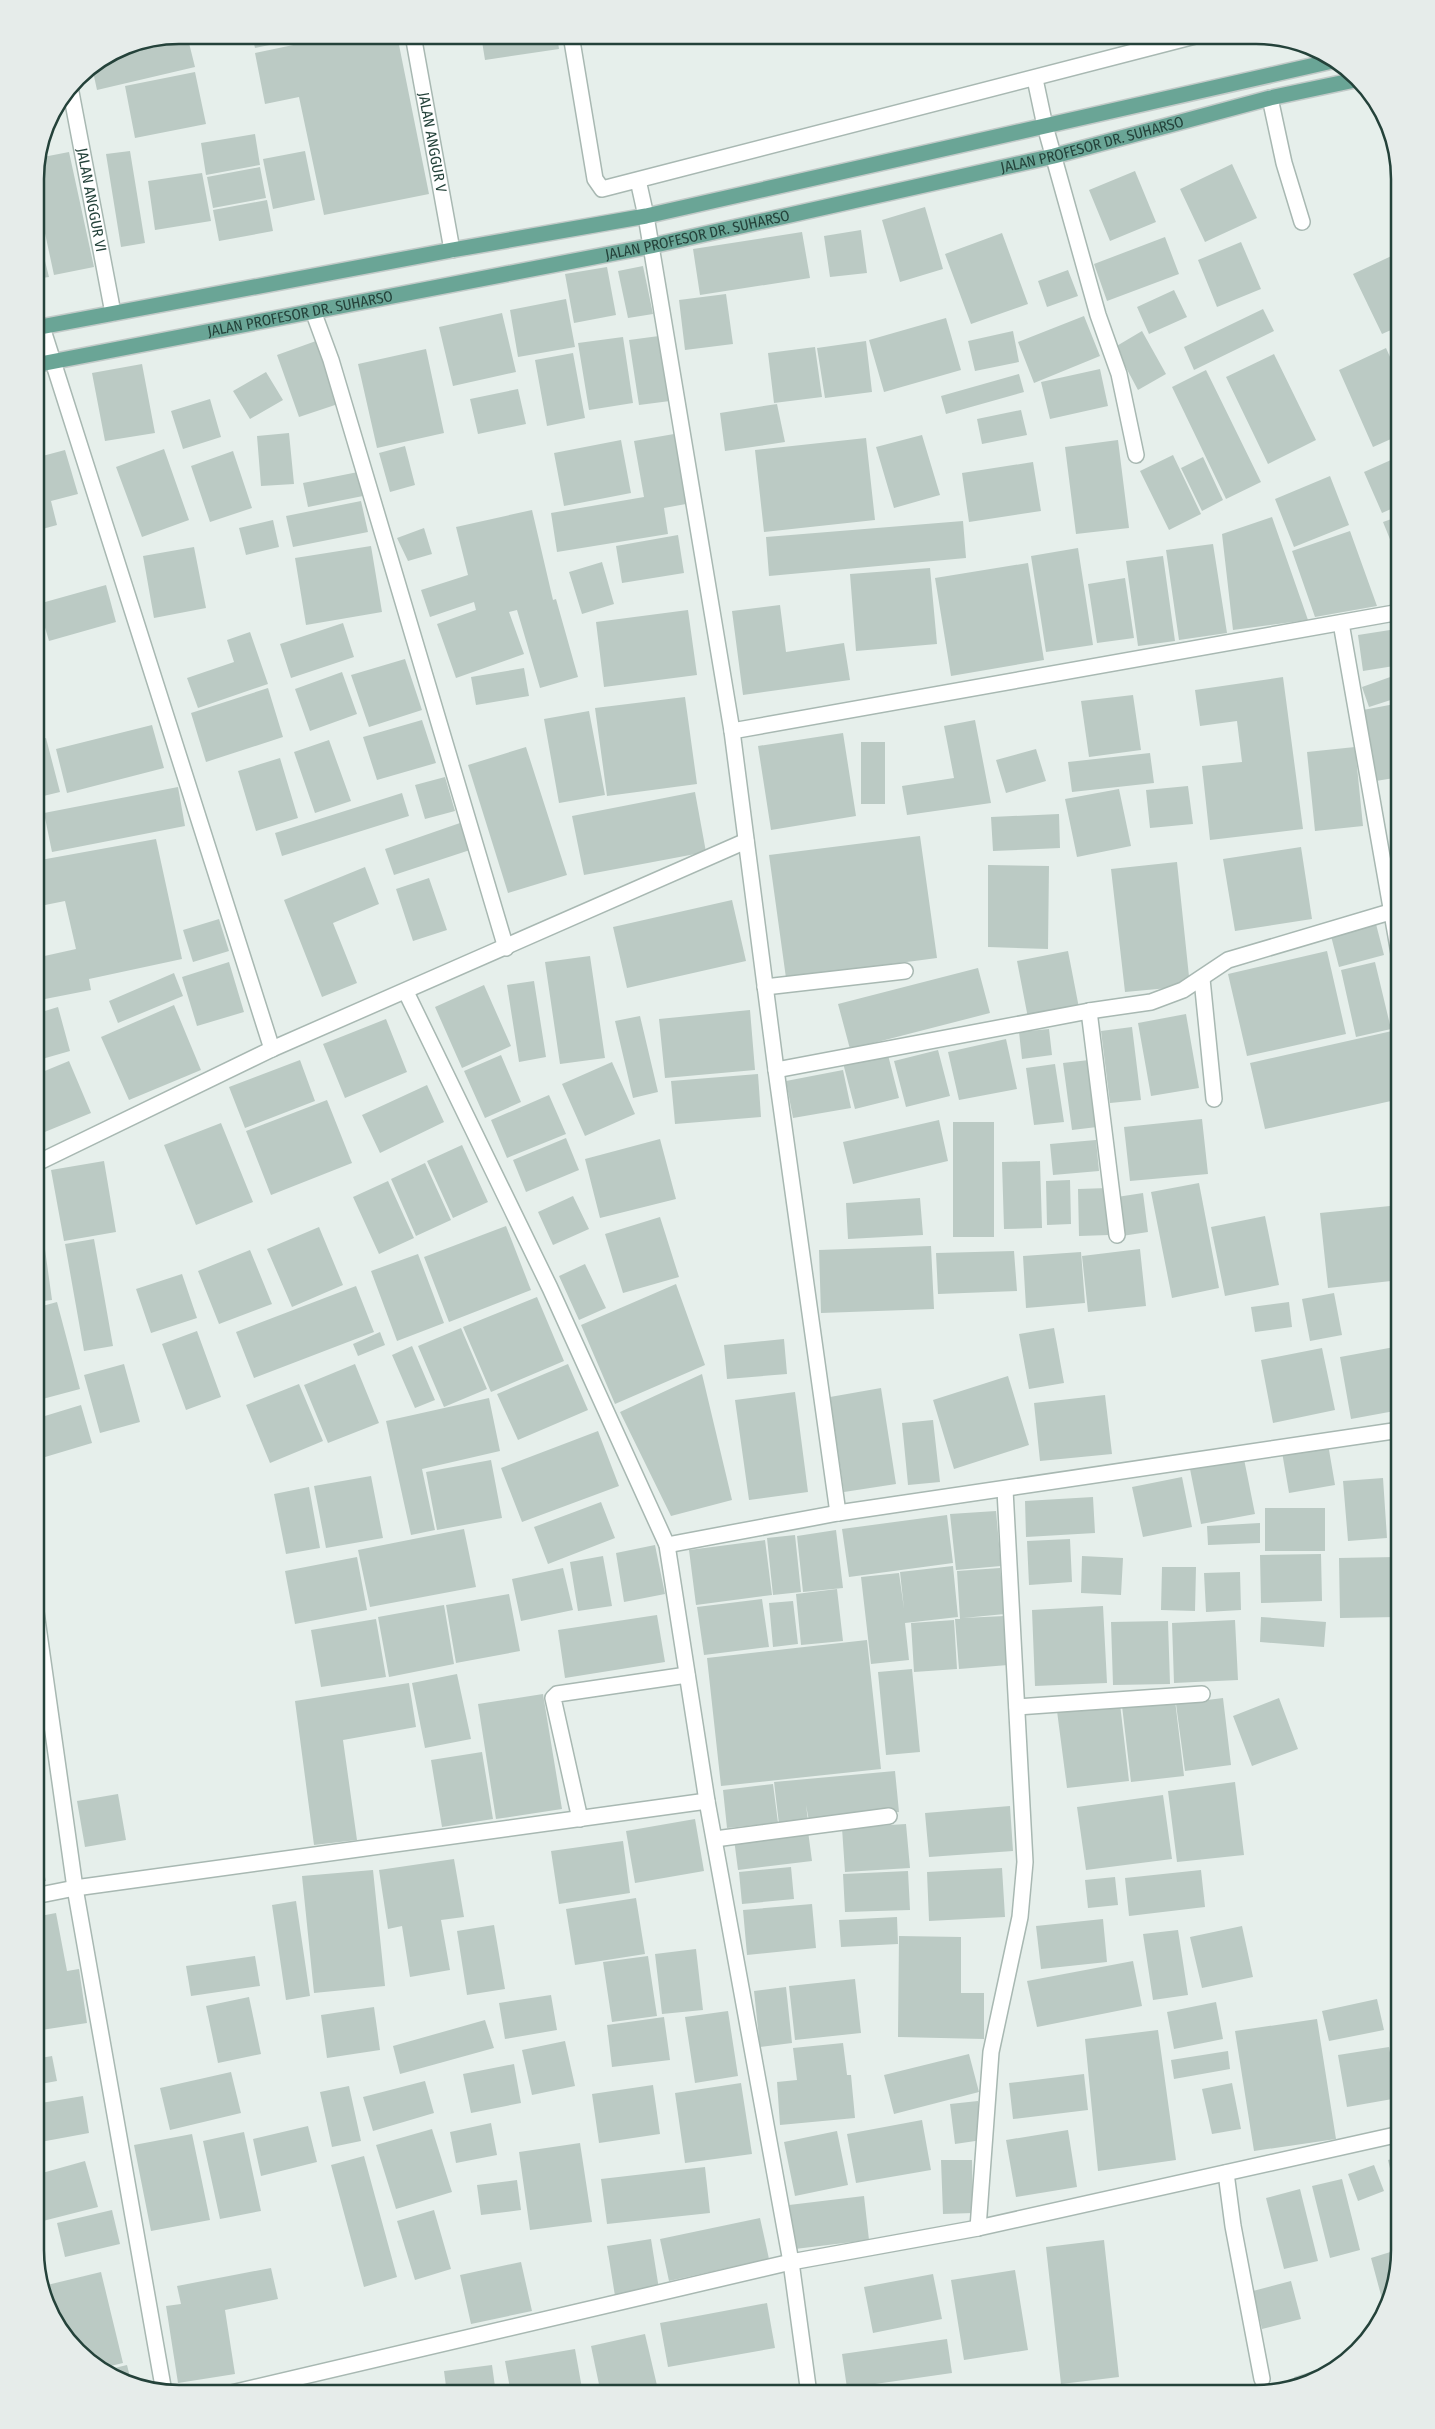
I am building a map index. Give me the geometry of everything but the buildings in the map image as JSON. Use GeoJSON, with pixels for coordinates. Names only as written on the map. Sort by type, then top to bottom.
{"type":"FeatureCollection","features":[{"type":"Feature","properties":{"kind":"main road","name":"JALAN PROFESOR DR. SUHARSO"},"geometry":{"type":"LineString","coordinates":[[44,326],[646,216],[1325,63]]}},
{"type":"Feature","properties":{"kind":"main road","name":"JALAN PROFESOR DR. SUHARSO"},"geometry":{"type":"LineString","coordinates":[[44,363],[652,246],[1054,156],[1270,98],[1349,81]]}},
{"type":"Feature","properties":{"kind":"street","name":"JALAN ANGGUR V"},"geometry":{"type":"LineString","coordinates":[[415,44],[452,250]]}},
{"type":"Feature","properties":{"kind":"street"},"geometry":{"type":"LineString","coordinates":[[572,44],[595,179],[602,188],[1035,79],[1165,44]]}},
{"type":"Feature","properties":{"kind":"street"},"geometry":{"type":"LineString","coordinates":[[1035,79],[1045,126],[1098,315],[1118,374],[1136,455]]}},
{"type":"Feature","properties":{"kind":"street","name":"JALAN ANGGUR VI"},"geometry":{"type":"LineString","coordinates":[[72,97],[113,313]]}},
{"type":"Feature","properties":{"kind":"street"},"geometry":{"type":"LineString","coordinates":[[1270,98],[1284,163],[1302,222]]}},
{"type":"Feature","properties":{"kind":"street"},"geometry":{"type":"LineString","coordinates":[[638,180],[652,246],[732,731],[776,1070],[838,1514]]}},
{"type":"Feature","properties":{"kind":"street"},"geometry":{"type":"LineString","coordinates":[[313,311],[334,370],[506,948]]}},
{"type":"Feature","properties":{"kind":"street"},"geometry":{"type":"LineString","coordinates":[[44,340],[272,1049]]}},
{"type":"Feature","properties":{"kind":"street"},"geometry":{"type":"LineString","coordinates":[[732,731],[1391,614]]}},
{"type":"Feature","properties":{"kind":"street"},"geometry":{"type":"LineString","coordinates":[[1341,623],[1391,884]]}},
{"type":"Feature","properties":{"kind":"street"},"geometry":{"type":"LineString","coordinates":[[44,1160],[272,1049],[406,992],[746,841]]}},
{"type":"Feature","properties":{"kind":"street"},"geometry":{"type":"LineString","coordinates":[[776,1070],[1166,998],[1202,979],[1228,960],[1391,911]]}},
{"type":"Feature","properties":{"kind":"street"},"geometry":{"type":"LineString","coordinates":[[765,987],[906,971]]}},
{"type":"Feature","properties":{"kind":"street"},"geometry":{"type":"LineString","coordinates":[[1202,979],[1214,1099]]}},
{"type":"Feature","properties":{"kind":"street"},"geometry":{"type":"LineString","coordinates":[[406,992],[550,1288],[667,1545],[707,1801],[791,2262],[808,2385]]}},
{"type":"Feature","properties":{"kind":"street"},"geometry":{"type":"LineString","coordinates":[[1089,1011],[1117,1236]]}},
{"type":"Feature","properties":{"kind":"street"},"geometry":{"type":"LineString","coordinates":[[667,1545],[838,1514],[1391,1431]]}},
{"type":"Feature","properties":{"kind":"street"},"geometry":{"type":"LineString","coordinates":[[978,2228],[991,2052],[1020,1917],[1025,1862],[1005,1490]]}},
{"type":"Feature","properties":{"kind":"street"},"geometry":{"type":"LineString","coordinates":[[44,1669],[75,1888],[163,2384]]}},
{"type":"Feature","properties":{"kind":"street"},"geometry":{"type":"LineString","coordinates":[[580,1819],[553,1698],[557,1694],[687,1675]]}},
{"type":"Feature","properties":{"kind":"street"},"geometry":{"type":"LineString","coordinates":[[1017,1707],[1202,1694]]}},
{"type":"Feature","properties":{"kind":"street"},"geometry":{"type":"LineString","coordinates":[[44,1894],[75,1888],[707,1801]]}},
{"type":"Feature","properties":{"kind":"street"},"geometry":{"type":"LineString","coordinates":[[715,1839],[889,1816]]}},
{"type":"Feature","properties":{"kind":"street"},"geometry":{"type":"LineString","coordinates":[[265,2385],[791,2262],[978,2228],[1391,2136]]}},
{"type":"Feature","properties":{"kind":"street"},"geometry":{"type":"LineString","coordinates":[[1226,2173],[1233,2226],[1262,2379]]}}]}
